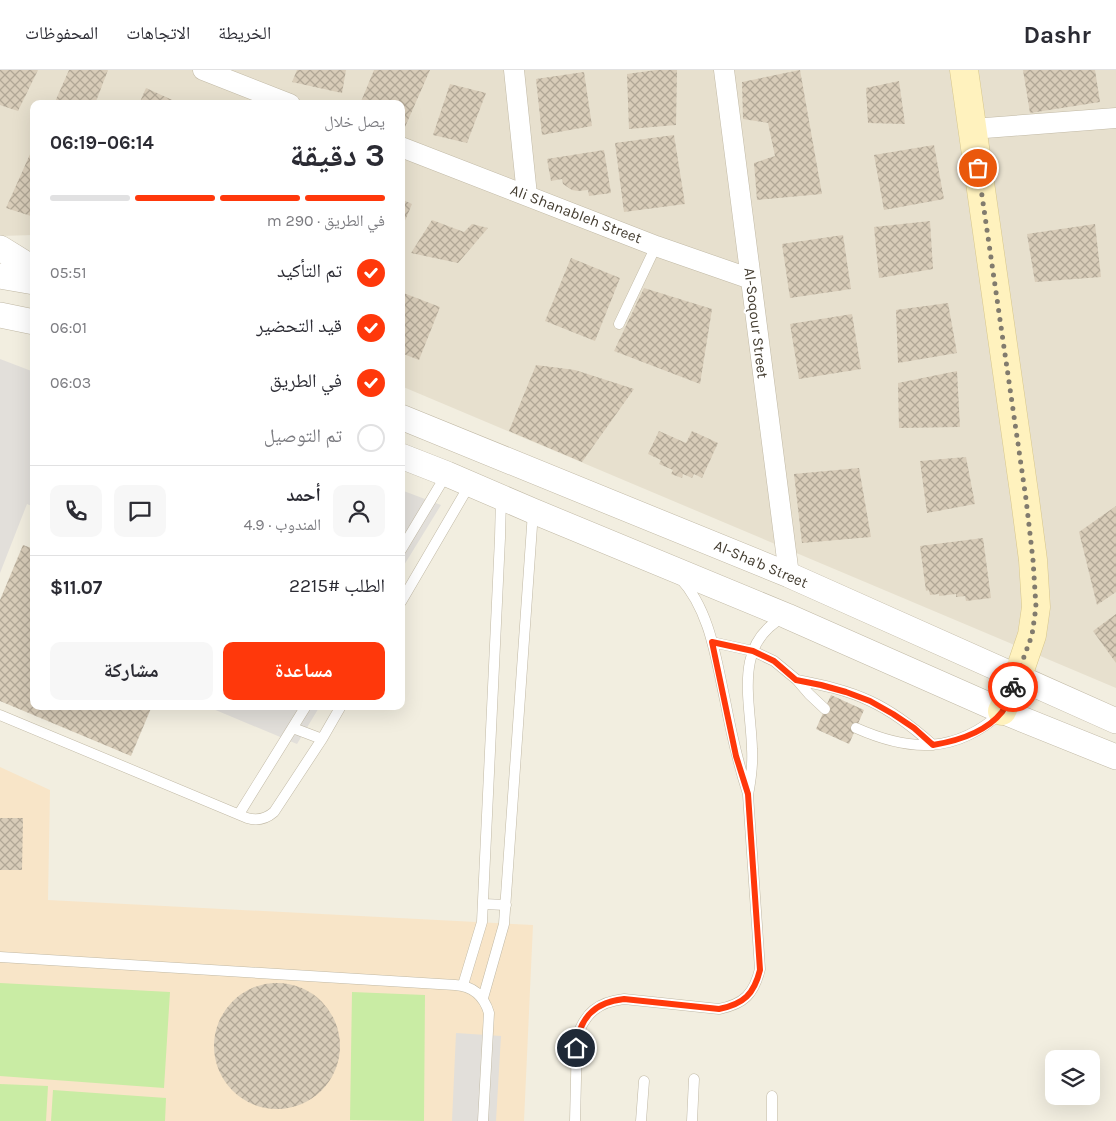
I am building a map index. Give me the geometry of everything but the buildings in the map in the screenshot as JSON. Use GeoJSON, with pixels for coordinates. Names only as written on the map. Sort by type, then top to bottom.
{"type":"FeatureCollection","features":[{"type":"Feature","properties":{"kind":"main road"},"geometry":{"type":"LineString","coordinates":[[964,70],[1026,499],[1036,607],[1032,635],[1018,676],[1002,711]]}},
{"type":"Feature","properties":{"kind":"street"},"geometry":{"type":"LineString","coordinates":[[203,70],[280,100]]}},
{"type":"Feature","properties":{"kind":"street"},"geometry":{"type":"LineString","coordinates":[[514,70],[527,195]]}},
{"type":"Feature","properties":{"kind":"street","name":"Al-Soqour Street"},"geometry":{"type":"LineString","coordinates":[[724,70],[789,575]]}},
{"type":"Feature","properties":{"kind":"street"},"geometry":{"type":"LineString","coordinates":[[972,129],[1116,118]]}},
{"type":"Feature","properties":{"kind":"street","name":"Ali Shanableh Street"},"geometry":{"type":"LineString","coordinates":[[405,149],[656,246],[751,279]]}},
{"type":"Feature","properties":{"kind":"street"},"geometry":{"type":"LineString","coordinates":[[0,248],[30,267]]}},
{"type":"Feature","properties":{"kind":"street"},"geometry":{"type":"LineString","coordinates":[[0,276],[30,281]]}},
{"type":"Feature","properties":{"kind":"street"},"geometry":{"type":"LineString","coordinates":[[0,315],[30,321]]}},
{"type":"Feature","properties":{"kind":"street","name":"Al-Sha'b Street"},"geometry":{"type":"LineString","coordinates":[[405,419],[789,575],[1116,721]]}},
{"type":"Feature","properties":{"kind":"street"},"geometry":{"type":"LineString","coordinates":[[405,458],[667,565],[1002,711],[1116,757]]}},
{"type":"Feature","properties":{"kind":"lane"},"geometry":{"type":"LineString","coordinates":[[619,324],[656,246]]}},
{"type":"Feature","properties":{"kind":"lane"},"geometry":{"type":"LineString","coordinates":[[405,543],[447,474]]}},
{"type":"Feature","properties":{"kind":"lane"},"geometry":{"type":"LineString","coordinates":[[405,595],[470,484]]}},
{"type":"Feature","properties":{"kind":"lane"},"geometry":{"type":"LineString","coordinates":[[463,985],[482,922],[501,497]]}},
{"type":"Feature","properties":{"kind":"lane"},"geometry":{"type":"LineString","coordinates":[[483,998],[504,924],[506,905],[533,511]]}},
{"type":"Feature","properties":{"kind":"lane"},"geometry":{"type":"LineString","coordinates":[[575,1121],[577,1037],[587,1016],[595,1009],[604,1003],[624,999],[719,1009],[731,1007],[742,1001],[751,992],[757,982],[760,970],[748,794],[736,756],[706,621],[696,600],[667,565]]}},
{"type":"Feature","properties":{"kind":"lane"},"geometry":{"type":"LineString","coordinates":[[748,794],[751,779],[752,748],[747,672],[758,639],[776,622],[787,616]]}},
{"type":"Feature","properties":{"kind":"lane"},"geometry":{"type":"LineString","coordinates":[[712,642],[753,651],[774,661],[825,709]]}},
{"type":"Feature","properties":{"kind":"lane"},"geometry":{"type":"LineString","coordinates":[[796,680],[846,692],[870,701],[914,728],[933,745]]}},
{"type":"Feature","properties":{"kind":"lane"},"geometry":{"type":"LineString","coordinates":[[239,814],[304,710]]}},
{"type":"Feature","properties":{"kind":"lane"},"geometry":{"type":"LineString","coordinates":[[0,715],[254,820],[264,818],[274,812],[339,710]]}},
{"type":"Feature","properties":{"kind":"lane"},"geometry":{"type":"LineString","coordinates":[[856,728],[894,742],[913,745],[933,745],[966,737],[979,730],[1002,711]]}},
{"type":"Feature","properties":{"kind":"lane"},"geometry":{"type":"LineString","coordinates":[[293,728],[322,739]]}},
{"type":"Feature","properties":{"kind":"lane"},"geometry":{"type":"LineString","coordinates":[[482,904],[506,905]]}},
{"type":"Feature","properties":{"kind":"lane"},"geometry":{"type":"LineString","coordinates":[[0,957],[463,985],[477,992],[487,1005],[489,1021],[483,1121]]}},
{"type":"Feature","properties":{"kind":"lane"},"geometry":{"type":"LineString","coordinates":[[692,1121],[694,1080]]}},
{"type":"Feature","properties":{"kind":"lane"},"geometry":{"type":"LineString","coordinates":[[641,1121],[644,1081]]}},
{"type":"Feature","properties":{"kind":"lane"},"geometry":{"type":"LineString","coordinates":[[772,1096],[772,1121]]}},
{"type":"Feature","properties":{"kind":"shaded area"},"geometry":{"type":"Polygon","coordinates":[[[0,70],[1116,70],[1116,688],[405,388],[405,100],[30,100],[30,235],[0,236],[0,70]]]}},
{"type":"Feature","properties":{"kind":"shaded area"},"geometry":{"type":"Polygon","coordinates":[[[0,359],[30,370],[30,505],[27,504],[0,573],[0,359]]]}},
{"type":"Feature","properties":{"kind":"shaded area"},"geometry":{"type":"Polygon","coordinates":[[[405,492],[441,505],[405,564],[405,492]]]}},
{"type":"Feature","properties":{"kind":"shaded area"},"geometry":{"type":"Polygon","coordinates":[[[216,710],[318,710],[297,744],[216,710]]]}},
{"type":"Feature","properties":{"kind":"shaded area"},"geometry":{"type":"Polygon","coordinates":[[[0,767],[50,790],[48,900],[533,925],[524,1121],[0,1121],[0,767]]]}},
{"type":"Feature","properties":{"kind":"shaded area"},"geometry":{"type":"Polygon","coordinates":[[[456,1033],[501,1036],[496,1121],[452,1121],[456,1033]]]}},
{"type":"Feature","properties":{"kind":"green space"},"geometry":{"type":"Polygon","coordinates":[[[0,983],[170,992],[164,1088],[0,1076],[0,983]]]}},
{"type":"Feature","properties":{"kind":"green space"},"geometry":{"type":"Polygon","coordinates":[[[352,992],[425,995],[424,1121],[350,1120],[352,992]]]}},
{"type":"Feature","properties":{"kind":"green space"},"geometry":{"type":"Polygon","coordinates":[[[0,1084],[48,1086],[46,1121],[0,1121],[0,1084]]]}},
{"type":"Feature","properties":{"kind":"green space"},"geometry":{"type":"Polygon","coordinates":[[[53,1090],[166,1098],[165,1121],[51,1121],[53,1090]]]}},
{"type":"Feature","properties":{"kind":"way so far"},"geometry":{"type":"LineString","coordinates":[[978,168],[1026,499],[1033,560],[1036,607],[1032,635],[1013,687]]}},
{"type":"Feature","properties":{"kind":"route"},"geometry":{"type":"LineString","coordinates":[[576,1048],[577,1037],[587,1016],[604,1003],[624,999],[719,1009],[731,1007],[742,1001],[757,982],[760,970],[748,794],[736,756],[712,642],[762,654],[786,670],[796,680],[846,692],[870,701],[914,728],[933,745],[966,737],[979,730],[1002,711],[1013,687]]}}]}
